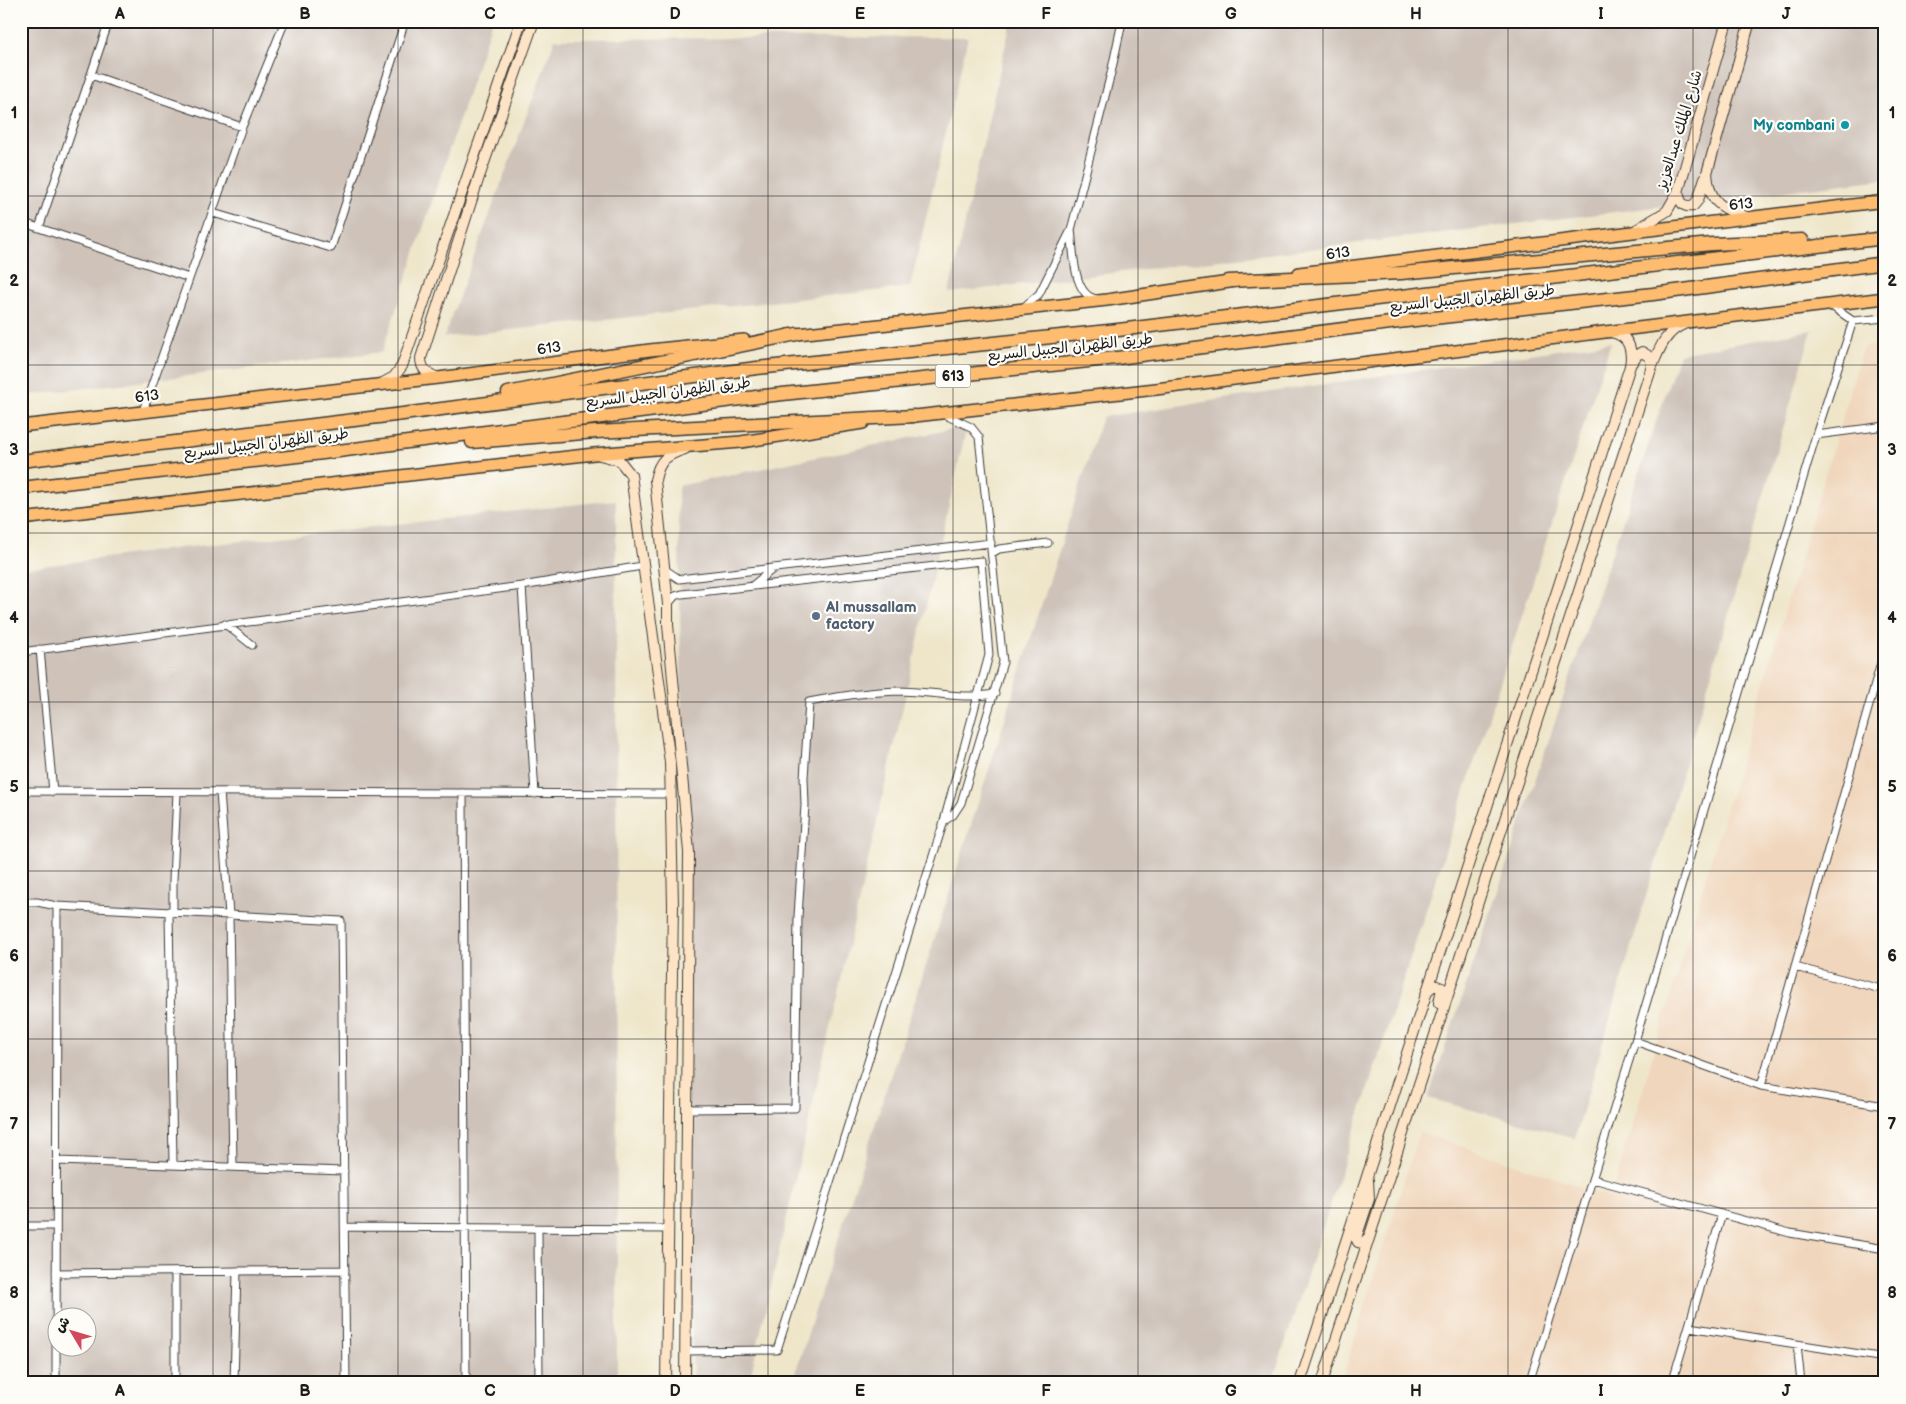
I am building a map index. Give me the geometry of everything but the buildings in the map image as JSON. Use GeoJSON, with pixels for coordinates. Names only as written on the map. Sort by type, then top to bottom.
{"type":"FeatureCollection","features":[{"type":"Feature","properties":{"kind":"highway"},"geometry":{"type":"LineString","coordinates":[[1228,282],[1401,273],[1712,244],[1885,237]]}},
{"type":"Feature","properties":{"kind":"highway","name":"طريق الظهران الجبيل السريع"},"geometry":{"type":"LineString","coordinates":[[21,460],[403,414],[757,368],[1128,328],[1885,237]]}},
{"type":"Feature","properties":{"kind":"highway","name":"طريق الظهران الجبيل السريع"},"geometry":{"type":"LineString","coordinates":[[21,488],[323,453],[764,396],[1117,358],[1406,321],[1653,294],[1885,263]]}},
{"type":"Feature","properties":{"kind":"highway"},"geometry":{"type":"LineString","coordinates":[[403,414],[797,334]]}},
{"type":"Feature","properties":{"kind":"highway"},"geometry":{"type":"LineString","coordinates":[[323,453],[596,432],[914,416]]}},
{"type":"Feature","properties":{"kind":"main road","name":"613"},"geometry":{"type":"LineString","coordinates":[[21,426],[438,378],[650,350],[1107,300],[1228,282],[1636,230],[1885,201]]}},
{"type":"Feature","properties":{"kind":"main road"},"geometry":{"type":"LineString","coordinates":[[21,520],[594,454],[741,442],[914,416],[1175,387],[1695,320],[1885,298]]}},
{"type":"Feature","properties":{"kind":"street"},"geometry":{"type":"LineString","coordinates":[[40,228],[110,21]]}},
{"type":"Feature","properties":{"kind":"street"},"geometry":{"type":"LineString","coordinates":[[143,411],[242,127],[285,21]]}},
{"type":"Feature","properties":{"kind":"street"},"geometry":{"type":"LineString","coordinates":[[213,213],[331,248],[405,21]]}},
{"type":"Feature","properties":{"kind":"street"},"geometry":{"type":"LineString","coordinates":[[381,384],[394,377],[402,366],[521,21]]}},
{"type":"Feature","properties":{"kind":"street"},"geometry":{"type":"LineString","coordinates":[[438,378],[424,371],[421,365],[421,358],[481,171],[534,21]]}},
{"type":"Feature","properties":{"kind":"street","name":"شارع الملك عبدالعزيز"},"geometry":{"type":"LineString","coordinates":[[1636,230],[1667,211],[1678,192],[1727,21]]}},
{"type":"Feature","properties":{"kind":"street"},"geometry":{"type":"LineString","coordinates":[[1678,192],[1683,205],[1693,206],[1698,200],[1750,21]]}},
{"type":"Feature","properties":{"kind":"street"},"geometry":{"type":"LineString","coordinates":[[1015,311],[1025,307],[1039,294],[1071,230],[1122,22]]}},
{"type":"Feature","properties":{"kind":"street"},"geometry":{"type":"LineString","coordinates":[[91,75],[242,127]]}},
{"type":"Feature","properties":{"kind":"street"},"geometry":{"type":"LineString","coordinates":[[1706,172],[1708,189],[1716,202],[1732,212],[1750,218]]}},
{"type":"Feature","properties":{"kind":"street"},"geometry":{"type":"LineString","coordinates":[[21,222],[189,278]]}},
{"type":"Feature","properties":{"kind":"street"},"geometry":{"type":"LineString","coordinates":[[1071,230],[1078,284],[1087,296],[1107,300]]}},
{"type":"Feature","properties":{"kind":"street"},"geometry":{"type":"LineString","coordinates":[[1830,305],[1853,321],[1885,318]]}},
{"type":"Feature","properties":{"kind":"street"},"geometry":{"type":"LineString","coordinates":[[1322,1383],[1652,366],[1666,336],[1676,328],[1695,320]]}},
{"type":"Feature","properties":{"kind":"street"},"geometry":{"type":"LineString","coordinates":[[1529,1383],[1636,1041],[1816,435],[1853,321]]}},
{"type":"Feature","properties":{"kind":"street"},"geometry":{"type":"LineString","coordinates":[[1300,1383],[1630,366],[1632,357],[1628,342],[1624,336],[1605,332]]}},
{"type":"Feature","properties":{"kind":"street"},"geometry":{"type":"LineString","coordinates":[[1630,366],[1635,357],[1642,352],[1650,357],[1652,366]]}},
{"type":"Feature","properties":{"kind":"street"},"geometry":{"type":"LineString","coordinates":[[943,414],[970,427],[978,437],[1003,662],[961,803],[953,815],[944,821]]}},
{"type":"Feature","properties":{"kind":"street"},"geometry":{"type":"LineString","coordinates":[[1816,435],[1885,426]]}},
{"type":"Feature","properties":{"kind":"street"},"geometry":{"type":"LineString","coordinates":[[685,1383],[689,852],[668,625],[668,604],[655,480],[663,459],[673,453],[697,445]]}},
{"type":"Feature","properties":{"kind":"street"},"geometry":{"type":"LineString","coordinates":[[594,454],[619,460],[631,476],[670,762],[673,905],[666,1383]]}},
{"type":"Feature","properties":{"kind":"street"},"geometry":{"type":"LineString","coordinates":[[664,569],[679,579],[991,543]]}},
{"type":"Feature","properties":{"kind":"street"},"geometry":{"type":"LineString","coordinates":[[668,604],[675,596],[682,594],[980,561],[992,556],[999,549],[1048,543]]}},
{"type":"Feature","properties":{"kind":"street"},"geometry":{"type":"LineString","coordinates":[[685,1351],[777,1350],[944,821],[989,655],[980,561]]}},
{"type":"Feature","properties":{"kind":"street"},"geometry":{"type":"LineString","coordinates":[[21,652],[522,586],[642,566]]}},
{"type":"Feature","properties":{"kind":"street"},"geometry":{"type":"LineString","coordinates":[[755,586],[774,568]]}},
{"type":"Feature","properties":{"kind":"street"},"geometry":{"type":"LineString","coordinates":[[522,586],[535,794]]}},
{"type":"Feature","properties":{"kind":"street"},"geometry":{"type":"LineString","coordinates":[[225,624],[252,645]]}},
{"type":"Feature","properties":{"kind":"street"},"geometry":{"type":"LineString","coordinates":[[40,649],[53,792]]}},
{"type":"Feature","properties":{"kind":"street"},"geometry":{"type":"LineString","coordinates":[[1761,1086],[1882,667],[1885,649]]}},
{"type":"Feature","properties":{"kind":"street"},"geometry":{"type":"LineString","coordinates":[[688,1109],[795,1108],[798,917],[809,702],[828,698],[898,691],[977,697],[995,694]]}},
{"type":"Feature","properties":{"kind":"street"},"geometry":{"type":"LineString","coordinates":[[21,792],[670,794]]}},
{"type":"Feature","properties":{"kind":"street"},"geometry":{"type":"LineString","coordinates":[[173,1165],[171,911],[177,792]]}},
{"type":"Feature","properties":{"kind":"street"},"geometry":{"type":"LineString","coordinates":[[220,792],[228,915],[233,1167]]}},
{"type":"Feature","properties":{"kind":"street"},"geometry":{"type":"LineString","coordinates":[[462,793],[466,1383]]}},
{"type":"Feature","properties":{"kind":"street"},"geometry":{"type":"LineString","coordinates":[[21,902],[37,902],[57,906],[341,921],[346,1383]]}},
{"type":"Feature","properties":{"kind":"street"},"geometry":{"type":"LineString","coordinates":[[56,1383],[57,906]]}},
{"type":"Feature","properties":{"kind":"street"},"geometry":{"type":"LineString","coordinates":[[1795,967],[1885,990]]}},
{"type":"Feature","properties":{"kind":"street"},"geometry":{"type":"LineString","coordinates":[[1427,991],[1434,985],[1440,986],[1442,991],[1433,1020],[1428,1058]]}},
{"type":"Feature","properties":{"kind":"street"},"geometry":{"type":"LineString","coordinates":[[1636,1041],[1761,1086],[1885,1106]]}},
{"type":"Feature","properties":{"kind":"street"},"geometry":{"type":"LineString","coordinates":[[57,1161],[344,1171]]}},
{"type":"Feature","properties":{"kind":"street"},"geometry":{"type":"LineString","coordinates":[[1368,1172],[1368,1199],[1356,1238],[1358,1242],[1363,1243],[1370,1234]]}},
{"type":"Feature","properties":{"kind":"street"},"geometry":{"type":"LineString","coordinates":[[1593,1179],[1790,1233],[1885,1249]]}},
{"type":"Feature","properties":{"kind":"street"},"geometry":{"type":"LineString","coordinates":[[1672,1383],[1722,1214]]}},
{"type":"Feature","properties":{"kind":"street"},"geometry":{"type":"LineString","coordinates":[[21,1226],[56,1226]]}},
{"type":"Feature","properties":{"kind":"street"},"geometry":{"type":"LineString","coordinates":[[345,1228],[668,1229]]}},
{"type":"Feature","properties":{"kind":"street"},"geometry":{"type":"LineString","coordinates":[[538,1229],[539,1383]]}},
{"type":"Feature","properties":{"kind":"street"},"geometry":{"type":"LineString","coordinates":[[56,1273],[345,1270]]}},
{"type":"Feature","properties":{"kind":"street"},"geometry":{"type":"LineString","coordinates":[[234,1383],[237,1271]]}},
{"type":"Feature","properties":{"kind":"street"},"geometry":{"type":"LineString","coordinates":[[175,1272],[175,1383]]}},
{"type":"Feature","properties":{"kind":"street"},"geometry":{"type":"LineString","coordinates":[[1689,1327],[1885,1358]]}},
{"type":"Feature","properties":{"kind":"street"},"geometry":{"type":"LineString","coordinates":[[1797,1344],[1801,1383]]}},
{"type":"Feature","properties":{"kind":"shaded area"},"geometry":{"type":"Polygon","coordinates":[[[21,21],[492,21],[382,352],[21,396],[21,21]]]}},
{"type":"Feature","properties":{"kind":"shaded area"},"geometry":{"type":"Polygon","coordinates":[[[1011,21],[1885,21],[1885,179],[949,293],[1011,21]]]}},
{"type":"Feature","properties":{"kind":"shaded area"},"geometry":{"type":"Polygon","coordinates":[[[968,37],[910,287],[444,337],[555,39],[968,37]]]}},
{"type":"Feature","properties":{"kind":"shaded area"},"geometry":{"type":"Polygon","coordinates":[[[1812,330],[1575,1138],[1428,1098],[1679,354],[1812,330]]]}},
{"type":"Feature","properties":{"kind":"shaded area"},"geometry":{"type":"Polygon","coordinates":[[[1611,342],[1272,1383],[792,1383],[1102,417],[1611,342]]]}},
{"type":"Feature","properties":{"kind":"shaded area"},"geometry":{"type":"Polygon","coordinates":[[[1885,345],[1885,1383],[1341,1383],[1419,1132],[1611,1197],[1863,347],[1885,345]]]}},
{"type":"Feature","properties":{"kind":"shaded area"},"geometry":{"type":"Polygon","coordinates":[[[967,426],[749,1383],[693,1383],[678,486],[967,426]]]}},
{"type":"Feature","properties":{"kind":"shaded area"},"geometry":{"type":"Polygon","coordinates":[[[616,500],[617,1383],[21,1383],[21,569],[180,548],[616,500]]]}},
{"type":"Feature","properties":{"kind":"place","name":"My combani"},"geometry":{"type":"Point","coordinates":[1845,125]}},
{"type":"Feature","properties":{"kind":"place","name":"Al mussallam factory"},"geometry":{"type":"Point","coordinates":[816,616]}}]}
